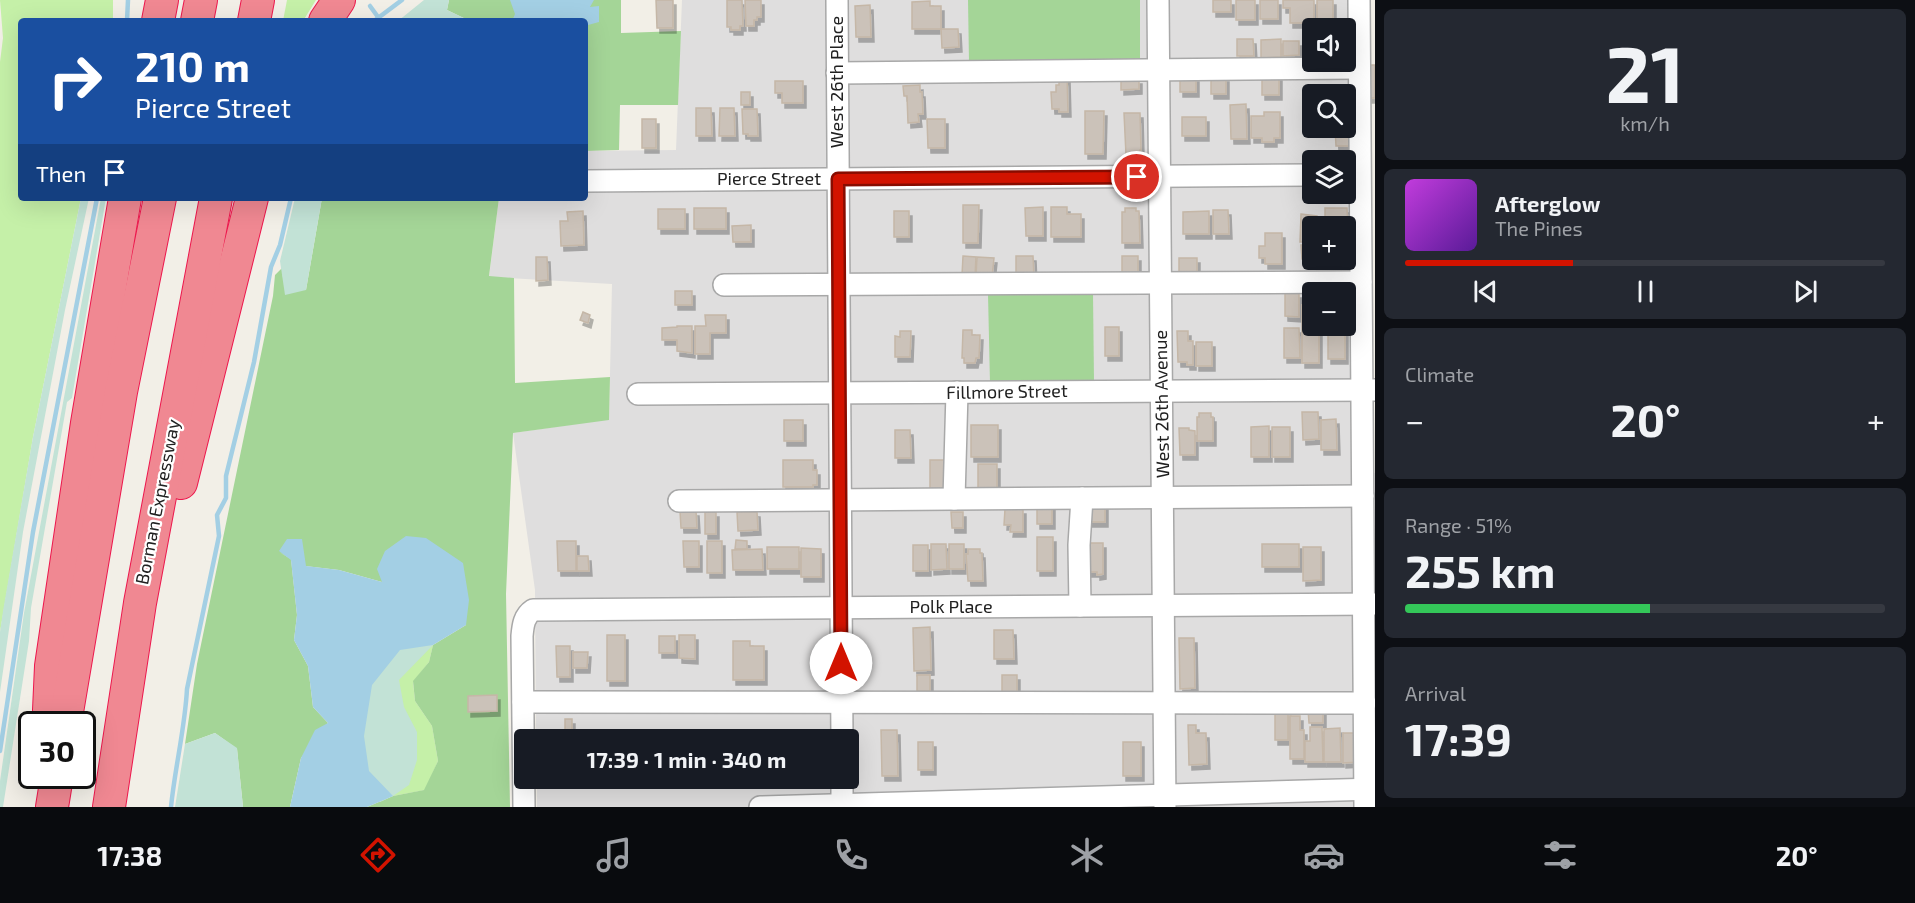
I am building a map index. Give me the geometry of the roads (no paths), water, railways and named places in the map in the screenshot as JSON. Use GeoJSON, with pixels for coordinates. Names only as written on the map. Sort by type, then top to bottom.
{"type":"FeatureCollection","features":[{"type":"Feature","properties":{"kind":"highway"},"geometry":{"type":"LineString","coordinates":[[159,18],[162,0]]}},
{"type":"Feature","properties":{"kind":"highway"},"geometry":{"type":"LineString","coordinates":[[198,18],[201,0]]}},
{"type":"Feature","properties":{"kind":"highway"},"geometry":{"type":"LineString","coordinates":[[255,18],[258,0]]}},
{"type":"Feature","properties":{"kind":"highway"},"geometry":{"type":"LineString","coordinates":[[327,18],[339,0]]}},
{"type":"Feature","properties":{"kind":"highway"},"geometry":{"type":"LineString","coordinates":[[49,711],[51,666],[82,458],[125,201]]}},
{"type":"Feature","properties":{"kind":"highway"},"geometry":{"type":"LineString","coordinates":[[67,711],[121,392],[159,201]]}},
{"type":"Feature","properties":{"kind":"highway","name":"Borman Expressway"},"geometry":{"type":"LineString","coordinates":[[109,807],[140,603],[215,201]]}},
{"type":"Feature","properties":{"kind":"highway"},"geometry":{"type":"LineString","coordinates":[[140,603],[185,471],[251,201]]}},
{"type":"Feature","properties":{"kind":"highway"},"geometry":{"type":"LineString","coordinates":[[44,807],[45,789]]}},
{"type":"Feature","properties":{"kind":"highway"},"geometry":{"type":"LineString","coordinates":[[52,807],[55,789]]}},
{"type":"Feature","properties":{"kind":"street","name":"West 26th Place"},"geometry":{"type":"LineString","coordinates":[[837,0],[842,729]]}},
{"type":"Feature","properties":{"kind":"street","name":"West 26th Avenue"},"geometry":{"type":"LineString","coordinates":[[1158,0],[1165,801]]}},
{"type":"Feature","properties":{"kind":"street"},"geometry":{"type":"LineString","coordinates":[[760,807],[1165,801],[1369,795],[1365,703],[1369,604],[1363,496],[1369,390],[1361,282],[1359,0]]}},
{"type":"Feature","properties":{"kind":"street"},"geometry":{"type":"LineString","coordinates":[[837,73],[1359,68]]}},
{"type":"Feature","properties":{"kind":"street","name":"Pierce Street"},"geometry":{"type":"LineString","coordinates":[[588,181],[1302,176]]}},
{"type":"Feature","properties":{"kind":"street"},"geometry":{"type":"LineString","coordinates":[[724,285],[1361,282]]}},
{"type":"Feature","properties":{"kind":"street","name":"Fillmore Street"},"geometry":{"type":"LineString","coordinates":[[638,394],[1369,390]]}},
{"type":"Feature","properties":{"kind":"street"},"geometry":{"type":"LineString","coordinates":[[954,499],[957,392]]}},
{"type":"Feature","properties":{"kind":"street"},"geometry":{"type":"LineString","coordinates":[[679,501],[1363,496]]}},
{"type":"Feature","properties":{"kind":"street"},"geometry":{"type":"LineString","coordinates":[[1080,606],[1079,545],[1082,498]]}},
{"type":"Feature","properties":{"kind":"street","name":"Polk Place"},"geometry":{"type":"LineString","coordinates":[[523,702],[522,627],[527,614],[540,609],[1369,604]]}},
{"type":"Feature","properties":{"kind":"street"},"geometry":{"type":"LineString","coordinates":[[524,807],[523,702],[1365,703]]}},
{"type":"Feature","properties":{"kind":"street"},"geometry":{"type":"LineString","coordinates":[[842,789],[842,806]]}},
{"type":"Feature","properties":{"kind":"water"},"geometry":{"type":"Polygon","coordinates":[[[510,0],[594,0],[590,7],[599,6],[599,22],[588,25],[588,18],[513,18],[515,14],[510,0]]]}},
{"type":"Feature","properties":{"kind":"water"},"geometry":{"type":"Polygon","coordinates":[[[406,536],[426,538],[463,563],[469,600],[466,625],[433,645],[400,650],[372,685],[364,736],[369,771],[393,796],[367,807],[290,807],[301,758],[315,730],[328,723],[313,707],[308,666],[294,640],[297,615],[291,560],[279,551],[287,539],[302,539],[306,566],[339,570],[382,582],[377,569],[385,551],[406,536]]]}},
{"type":"Feature","properties":{"kind":"waterway"},"geometry":{"type":"LineString","coordinates":[[127,18],[128,0]]}},
{"type":"Feature","properties":{"kind":"waterway"},"geometry":{"type":"LineString","coordinates":[[378,18],[402,0]]}},
{"type":"Feature","properties":{"kind":"waterway"},"geometry":{"type":"LineString","coordinates":[[370,6],[378,17]]}},
{"type":"Feature","properties":{"kind":"waterway"},"geometry":{"type":"LineString","coordinates":[[0,751],[33,532],[96,201]]}},
{"type":"Feature","properties":{"kind":"waterway"},"geometry":{"type":"LineString","coordinates":[[171,807],[187,689],[219,536],[217,515],[226,498],[226,476],[254,362],[271,267],[280,245],[290,201]]}}]}
